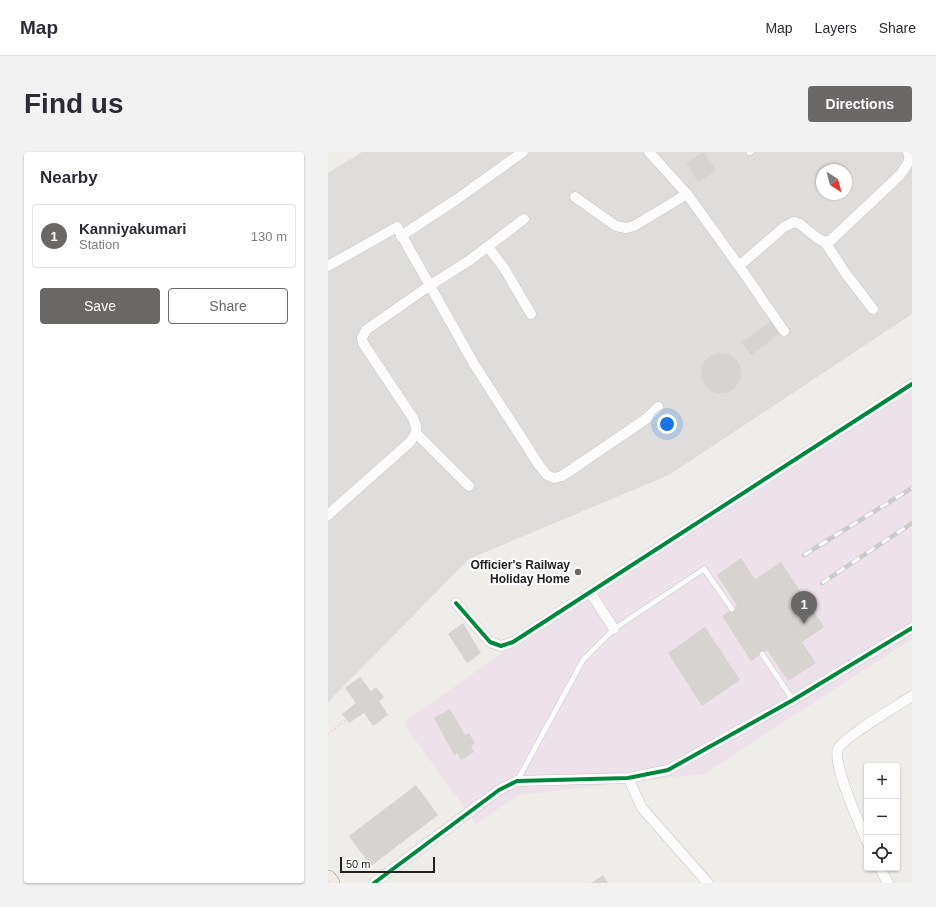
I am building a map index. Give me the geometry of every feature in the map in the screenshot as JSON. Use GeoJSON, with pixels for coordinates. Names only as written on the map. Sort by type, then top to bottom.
{"type":"FeatureCollection","features":[{"type":"Feature","properties":{"kind":"main road"},"geometry":{"type":"LineString","coordinates":[[328,880],[331,883]]}},
{"type":"Feature","properties":{"kind":"street"},"geometry":{"type":"LineString","coordinates":[[402,236],[524,152]]}},
{"type":"Feature","properties":{"kind":"street"},"geometry":{"type":"LineString","coordinates":[[650,152],[687,194],[784,331]]}},
{"type":"Feature","properties":{"kind":"street"},"geometry":{"type":"LineString","coordinates":[[825,242],[831,240],[900,175],[908,165],[910,156],[908,152]]}},
{"type":"Feature","properties":{"kind":"street"},"geometry":{"type":"LineString","coordinates":[[575,197],[616,226],[626,228],[634,226],[687,194]]}},
{"type":"Feature","properties":{"kind":"street"},"geometry":{"type":"LineString","coordinates":[[328,515],[410,442],[416,433],[416,426],[413,418],[363,342],[362,338],[366,330],[429,286],[470,260],[524,219]]}},
{"type":"Feature","properties":{"kind":"street"},"geometry":{"type":"LineString","coordinates":[[739,266],[784,227],[794,222],[800,224],[817,238],[825,242],[846,274],[873,309]]}},
{"type":"Feature","properties":{"kind":"street"},"geometry":{"type":"LineString","coordinates":[[328,266],[397,227],[474,364],[539,465],[547,475],[554,478],[562,476],[646,419],[658,407]]}},
{"type":"Feature","properties":{"kind":"street"},"geometry":{"type":"LineString","coordinates":[[488,247],[504,268],[532,314]]}},
{"type":"Feature","properties":{"kind":"street"},"geometry":{"type":"LineString","coordinates":[[456,603],[490,642],[501,646],[513,642],[912,384]]}},
{"type":"Feature","properties":{"kind":"street"},"geometry":{"type":"LineString","coordinates":[[416,433],[469,486]]}},
{"type":"Feature","properties":{"kind":"street"},"geometry":{"type":"LineString","coordinates":[[590,592],[614,629]]}},
{"type":"Feature","properties":{"kind":"street"},"geometry":{"type":"LineString","coordinates":[[374,883],[500,790],[517,781],[628,778],[668,770],[793,700],[912,628]]}},
{"type":"Feature","properties":{"kind":"street"},"geometry":{"type":"LineString","coordinates":[[864,835],[839,773],[837,760],[838,749],[847,739],[912,696]]}},
{"type":"Feature","properties":{"kind":"street"},"geometry":{"type":"LineString","coordinates":[[628,778],[642,808],[708,883]]}},
{"type":"Feature","properties":{"kind":"street"},"geometry":{"type":"LineString","coordinates":[[882,871],[888,883]]}},
{"type":"Feature","properties":{"kind":"lane"},"geometry":{"type":"LineString","coordinates":[[517,781],[583,660],[614,629],[704,568],[732,609]]}},
{"type":"Feature","properties":{"kind":"lane"},"geometry":{"type":"LineString","coordinates":[[762,654],[793,700]]}},
{"type":"Feature","properties":{"kind":"path"},"geometry":{"type":"LineString","coordinates":[[328,734],[346,720]]}},
{"type":"Feature","properties":{"kind":"shaded area"},"geometry":{"type":"Polygon","coordinates":[[[362,152],[912,152],[912,314],[669,475],[469,559],[328,702],[328,173],[362,152]]]}},
{"type":"Feature","properties":{"kind":"shaded area"},"geometry":{"type":"Polygon","coordinates":[[[912,391],[912,639],[704,774],[519,795],[476,824],[403,723],[499,655],[912,391]]]}},
{"type":"Feature","properties":{"kind":"building"},"geometry":{"type":"Polygon","coordinates":[[[704,152],[716,171],[698,182],[686,163],[704,152]]]}},
{"type":"Feature","properties":{"kind":"building"},"geometry":{"type":"Polygon","coordinates":[[[771,321],[780,333],[751,355],[742,342],[771,321]]]}},
{"type":"Feature","properties":{"kind":"building"},"geometry":{"type":"Polygon","coordinates":[[[721,353],[729,355],[735,359],[739,365],[741,373],[739,381],[735,387],[729,391],[721,393],[713,391],[707,387],[703,381],[701,373],[703,365],[707,359],[713,355],[721,353]]]}},
{"type":"Feature","properties":{"kind":"building"},"geometry":{"type":"Polygon","coordinates":[[[741,558],[755,579],[781,562],[824,627],[802,642],[816,663],[788,681],[767,650],[751,661],[722,616],[737,606],[717,575],[741,558]]]}},
{"type":"Feature","properties":{"kind":"building"},"geometry":{"type":"Polygon","coordinates":[[[463,623],[481,653],[467,663],[448,634],[463,623]]]}},
{"type":"Feature","properties":{"kind":"building"},"geometry":{"type":"Polygon","coordinates":[[[705,627],[740,680],[702,706],[668,653],[705,627]]]}},
{"type":"Feature","properties":{"kind":"building"},"geometry":{"type":"Polygon","coordinates":[[[360,677],[371,691],[376,687],[384,697],[379,701],[388,715],[373,726],[364,713],[349,723],[342,714],[356,703],[345,688],[360,677]]]}},
{"type":"Feature","properties":{"kind":"building"},"geometry":{"type":"Polygon","coordinates":[[[450,709],[465,735],[469,733],[475,744],[471,746],[474,752],[461,760],[457,753],[454,755],[434,718],[450,709]]]}},
{"type":"Feature","properties":{"kind":"building"},"geometry":{"type":"Polygon","coordinates":[[[416,785],[438,815],[371,866],[349,836],[416,785]]]}},
{"type":"Feature","properties":{"kind":"building"},"geometry":{"type":"Polygon","coordinates":[[[603,875],[608,883],[591,883],[603,875]]]}},
{"type":"Feature","properties":{"kind":"railway"},"geometry":{"type":"LineString","coordinates":[[804,555],[912,488]]}},
{"type":"Feature","properties":{"kind":"railway"},"geometry":{"type":"LineString","coordinates":[[822,583],[912,523]]}},
{"type":"Feature","properties":{"kind":"cycle path"},"geometry":{"type":"LineString","coordinates":[[456,603],[490,642],[501,646],[513,642],[912,384]]}},
{"type":"Feature","properties":{"kind":"cycle path"},"geometry":{"type":"LineString","coordinates":[[374,883],[499,790],[517,781],[628,778],[668,770],[793,700],[912,628]]}},
{"type":"Feature","properties":{"kind":"place","name":"Officier's Railway Holiday Home"},"geometry":{"type":"Point","coordinates":[578,572]}},
{"type":"Feature","properties":{"kind":"place","name":"Kanniyakumari"},"geometry":{"type":"Point","coordinates":[804,624]}}]}
